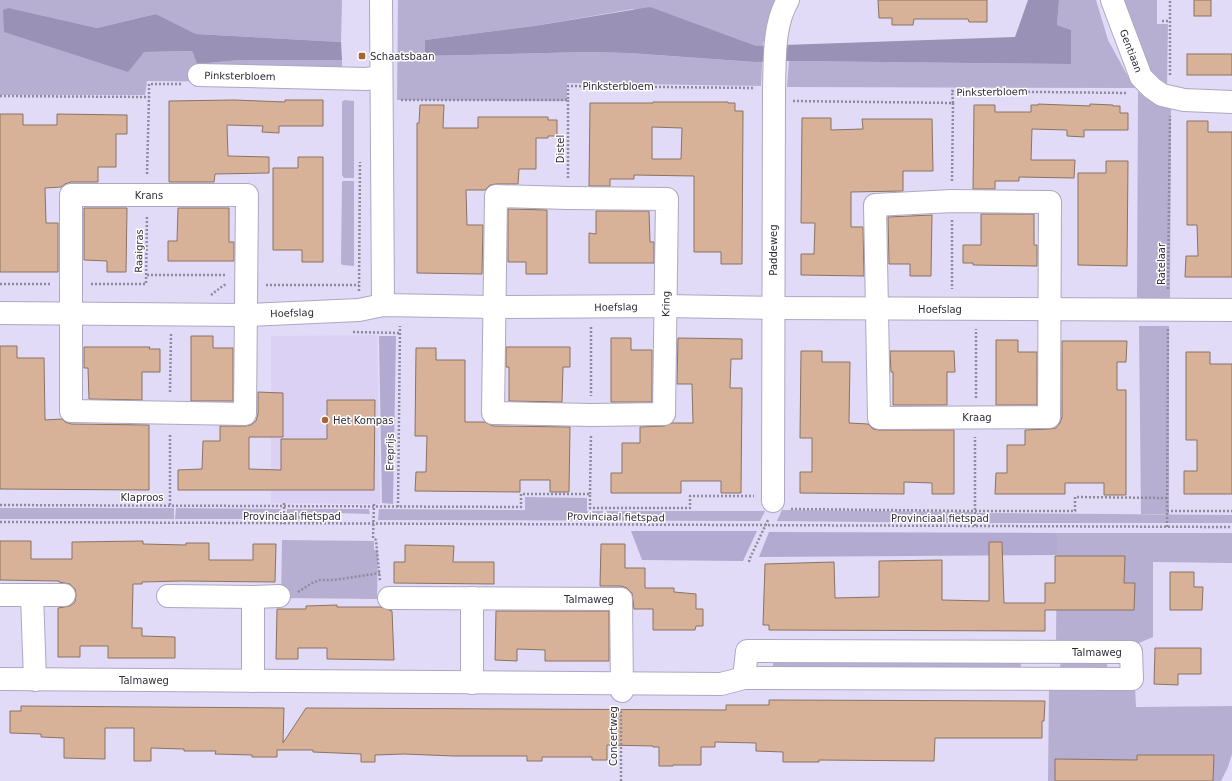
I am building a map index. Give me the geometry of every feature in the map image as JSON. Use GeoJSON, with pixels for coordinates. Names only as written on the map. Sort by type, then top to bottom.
{"type":"FeatureCollection","features":[{"type":"Feature","properties":{"kind":"street"},"geometry":{"type":"LineString","coordinates":[[381,0],[383,305]]}},
{"type":"Feature","properties":{"kind":"street","name":"Paddeweg"},"geometry":{"type":"LineString","coordinates":[[773,502],[774,94],[779,22],[788,0]]}},
{"type":"Feature","properties":{"kind":"street","name":"Gentiaan"},"geometry":{"type":"LineString","coordinates":[[1112,0],[1141,77],[1152,88],[1162,95],[1184,100],[1232,102]]}},
{"type":"Feature","properties":{"kind":"street","name":"Pinksterbloem"},"geometry":{"type":"LineString","coordinates":[[199,75],[366,79],[381,77]]}},
{"type":"Feature","properties":{"kind":"street","name":"Krans"},"geometry":{"type":"LineString","coordinates":[[247,194],[246,275],[245,414],[71,410],[72,195],[247,194]]}},
{"type":"Feature","properties":{"kind":"street","name":"Kring"},"geometry":{"type":"LineString","coordinates":[[496,196],[666,198],[666,306],[664,414],[591,415],[493,413],[496,196]]}},
{"type":"Feature","properties":{"kind":"street","name":"Kraag"},"geometry":{"type":"LineString","coordinates":[[952,201],[1050,202],[1051,309],[1049,417],[879,418],[877,308],[875,205],[952,201]]}},
{"type":"Feature","properties":{"kind":"street","name":"Hoefslag"},"geometry":{"type":"LineString","coordinates":[[0,314],[246,314],[359,310],[383,305],[494,307],[666,306],[773,308],[1232,310]]}},
{"type":"Feature","properties":{"kind":"street"},"geometry":{"type":"LineString","coordinates":[[0,595],[64,595]]}},
{"type":"Feature","properties":{"kind":"street"},"geometry":{"type":"LineString","coordinates":[[32,595],[35,680]]}},
{"type":"Feature","properties":{"kind":"street"},"geometry":{"type":"LineString","coordinates":[[168,596],[279,596]]}},
{"type":"Feature","properties":{"kind":"street"},"geometry":{"type":"LineString","coordinates":[[253,597],[253,681]]}},
{"type":"Feature","properties":{"kind":"street","name":"Talmaweg"},"geometry":{"type":"LineString","coordinates":[[389,598],[621,599],[621,688]]}},
{"type":"Feature","properties":{"kind":"street"},"geometry":{"type":"LineString","coordinates":[[472,598],[472,683]]}},
{"type":"Feature","properties":{"kind":"street","name":"Talmaweg"},"geometry":{"type":"LineString","coordinates":[[0,679],[472,683],[621,688],[721,684],[744,678],[1132,679],[1132,652],[747,651],[744,678]]}},
{"type":"Feature","properties":{"kind":"path","name":"Ratelaar"},"geometry":{"type":"LineString","coordinates":[[1167,528],[1170,0]]}},
{"type":"Feature","properties":{"kind":"path"},"geometry":{"type":"LineString","coordinates":[[1162,21],[1170,21]]}},
{"type":"Feature","properties":{"kind":"path","name":"Pinksterbloem"},"geometry":{"type":"LineString","coordinates":[[149,97],[149,84],[200,84],[199,75]]}},
{"type":"Feature","properties":{"kind":"path","name":"Pinksterbloem"},"geometry":{"type":"LineString","coordinates":[[568,100],[568,86],[953,103],[952,91],[1130,92],[1141,77]]}},
{"type":"Feature","properties":{"kind":"path"},"geometry":{"type":"LineString","coordinates":[[0,96],[149,97]]}},
{"type":"Feature","properties":{"kind":"path","name":"Raaigras"},"geometry":{"type":"LineString","coordinates":[[0,284],[146,284],[149,97]]}},
{"type":"Feature","properties":{"kind":"path"},"geometry":{"type":"LineString","coordinates":[[381,100],[568,100]]}},
{"type":"Feature","properties":{"kind":"path","name":"Distel"},"geometry":{"type":"LineString","coordinates":[[568,100],[568,198]]}},
{"type":"Feature","properties":{"kind":"path"},"geometry":{"type":"LineString","coordinates":[[147,275],[246,275]]}},
{"type":"Feature","properties":{"kind":"path","name":"Ereprijs"},"geometry":{"type":"LineString","coordinates":[[398,507],[400,325]]}},
{"type":"Feature","properties":{"kind":"path","name":"Klaproos"},"geometry":{"type":"LineString","coordinates":[[0,505],[374,505],[398,507],[521,507],[521,494],[590,494],[590,508],[690,508],[690,496],[773,502]]}},
{"type":"Feature","properties":{"kind":"path"},"geometry":{"type":"LineString","coordinates":[[773,502],[975,511],[1075,510],[1075,497],[1167,498]]}},
{"type":"Feature","properties":{"kind":"path"},"geometry":{"type":"LineString","coordinates":[[284,505],[284,524]]}},
{"type":"Feature","properties":{"kind":"path"},"geometry":{"type":"LineString","coordinates":[[374,505],[373,538],[376,540],[380,573],[380,588],[389,598]]}},
{"type":"Feature","properties":{"kind":"path"},"geometry":{"type":"LineString","coordinates":[[1167,511],[1232,511]]}},
{"type":"Feature","properties":{"kind":"path","name":"Provinciaal fietspad"},"geometry":{"type":"LineString","coordinates":[[0,522],[1167,528],[1232,527]]}},
{"type":"Feature","properties":{"kind":"path"},"geometry":{"type":"LineString","coordinates":[[749,562],[766,526]]}},
{"type":"Feature","properties":{"kind":"path"},"geometry":{"type":"LineString","coordinates":[[279,596],[299,592],[312,583],[320,580],[334,580],[380,573]]}},
{"type":"Feature","properties":{"kind":"path","name":"Concertweg"},"geometry":{"type":"LineString","coordinates":[[621,688],[621,781]]}},
{"type":"Feature","properties":{"kind":"shaded area"},"geometry":{"type":"Polygon","coordinates":[[[0,0],[342,0],[341,42],[196,34],[156,14],[97,28],[9,8],[144,52],[192,51],[197,64],[240,60],[342,60],[342,83],[147,81],[145,95],[0,95],[0,0]]]}},
{"type":"Feature","properties":{"kind":"shaded area"},"geometry":{"type":"Polygon","coordinates":[[[398,0],[781,0],[770,23],[763,44],[761,86],[567,83],[567,101],[397,100],[398,0]],[[633,9],[534,26],[425,40],[425,56],[586,52],[629,53],[755,62],[633,9]]]}},
{"type":"Feature","properties":{"kind":"shaded area"},"geometry":{"type":"Polygon","coordinates":[[[1028,0],[1059,0],[1057,25],[1071,30],[1071,64],[789,61],[755,62],[629,53],[586,52],[425,56],[425,40],[534,26],[650,7],[756,46],[1015,37],[1028,0]]]}},
{"type":"Feature","properties":{"kind":"shaded area"},"geometry":{"type":"Polygon","coordinates":[[[1059,0],[1096,0],[1108,40],[1135,88],[787,87],[789,61],[1071,64],[1071,30],[1057,25],[1059,0]]]}},
{"type":"Feature","properties":{"kind":"shaded area"},"geometry":{"type":"Polygon","coordinates":[[[1116,0],[1157,0],[1157,24],[1168,24],[1167,89],[1151,78],[1116,0]]]}},
{"type":"Feature","properties":{"kind":"shaded area"},"geometry":{"type":"Polygon","coordinates":[[[9,8],[97,28],[156,14],[196,34],[341,42],[342,60],[240,60],[197,64],[192,51],[144,52],[128,72],[4,32],[3,10],[9,8]]]}},
{"type":"Feature","properties":{"kind":"shaded area"},"geometry":{"type":"Polygon","coordinates":[[[1138,91],[1149,99],[1171,105],[1170,298],[1137,298],[1138,91]]]}},
{"type":"Feature","properties":{"kind":"shaded area"},"geometry":{"type":"Polygon","coordinates":[[[344,100],[354,101],[354,178],[344,178],[342,175],[342,102],[344,100]]]}},
{"type":"Feature","properties":{"kind":"shaded area"},"geometry":{"type":"Polygon","coordinates":[[[343,181],[354,181],[354,266],[341,264],[343,181]]]}},
{"type":"Feature","properties":{"kind":"shaded area"},"geometry":{"type":"Polygon","coordinates":[[[1139,326],[1169,326],[1169,514],[1141,514],[1139,326]]]}},
{"type":"Feature","properties":{"kind":"shaded area","name":"Het Kompas"},"geometry":{"type":"Polygon","coordinates":[[[377,335],[380,504],[271,503],[271,336],[377,335]]]}},
{"type":"Feature","properties":{"kind":"shaded area"},"geometry":{"type":"Polygon","coordinates":[[[379,336],[396,336],[393,504],[382,503],[379,336]]]}},
{"type":"Feature","properties":{"kind":"shaded area"},"geometry":{"type":"Polygon","coordinates":[[[525,497],[587,498],[587,511],[765,511],[760,521],[378,520],[379,509],[525,510],[525,497]]]}},
{"type":"Feature","properties":{"kind":"shaded area"},"geometry":{"type":"Polygon","coordinates":[[[0,508],[174,508],[174,519],[0,519],[0,508]]]}},
{"type":"Feature","properties":{"kind":"shaded area"},"geometry":{"type":"Polygon","coordinates":[[[176,508],[281,509],[281,519],[175,519],[176,508]]]}},
{"type":"Feature","properties":{"kind":"shaded area"},"geometry":{"type":"Polygon","coordinates":[[[287,509],[369,509],[370,514],[337,513],[336,520],[287,519],[287,509]]]}},
{"type":"Feature","properties":{"kind":"shaded area"},"geometry":{"type":"Polygon","coordinates":[[[782,510],[973,512],[973,523],[777,521],[782,510]]]}},
{"type":"Feature","properties":{"kind":"shaded area"},"geometry":{"type":"Polygon","coordinates":[[[977,513],[1232,515],[1232,523],[977,523],[977,513]]]}},
{"type":"Feature","properties":{"kind":"shaded area"},"geometry":{"type":"Polygon","coordinates":[[[631,531],[757,531],[743,561],[642,560],[631,531]]]}},
{"type":"Feature","properties":{"kind":"shaded area"},"geometry":{"type":"Polygon","coordinates":[[[769,532],[1057,533],[1057,555],[759,557],[769,532]]]}},
{"type":"Feature","properties":{"kind":"shaded area"},"geometry":{"type":"Polygon","coordinates":[[[1057,533],[1232,533],[1232,563],[1153,562],[1153,637],[1139,643],[1056,642],[1057,533]]]}},
{"type":"Feature","properties":{"kind":"shaded area"},"geometry":{"type":"Polygon","coordinates":[[[282,540],[374,541],[374,550],[378,550],[377,599],[281,598],[282,540]]]}},
{"type":"Feature","properties":{"kind":"shaded area"},"geometry":{"type":"Polygon","coordinates":[[[779,656],[1016,658],[1021,666],[1016,672],[773,667],[773,663],[779,656]]]}},
{"type":"Feature","properties":{"kind":"shaded area"},"geometry":{"type":"Polygon","coordinates":[[[1066,659],[1107,662],[1107,670],[1065,673],[1060,665],[1066,659]]]}},
{"type":"Feature","properties":{"kind":"shaded area"},"geometry":{"type":"Polygon","coordinates":[[[1135,686],[1136,707],[1232,706],[1232,754],[1228,767],[1221,781],[1048,781],[1049,687],[1135,686]]]}},
{"type":"Feature","properties":{"kind":"building"},"geometry":{"type":"Polygon","coordinates":[[[878,0],[987,0],[987,22],[969,22],[968,19],[914,19],[913,25],[892,25],[892,18],[879,18],[878,0]]]}},
{"type":"Feature","properties":{"kind":"building"},"geometry":{"type":"Polygon","coordinates":[[[1194,0],[1211,0],[1211,16],[1194,16],[1194,0]]]}},
{"type":"Feature","properties":{"kind":"building"},"geometry":{"type":"Polygon","coordinates":[[[1187,54],[1232,54],[1232,75],[1187,75],[1187,54]]]}},
{"type":"Feature","properties":{"kind":"building"},"geometry":{"type":"Polygon","coordinates":[[[234,100],[285,102],[285,100],[323,100],[323,126],[279,126],[279,133],[262,132],[263,126],[227,125],[228,156],[269,157],[269,173],[215,174],[214,182],[169,182],[169,101],[234,100]]]}},
{"type":"Feature","properties":{"kind":"building"},"geometry":{"type":"Polygon","coordinates":[[[728,102],[735,103],[735,111],[743,111],[742,264],[721,264],[721,252],[694,252],[694,176],[634,175],[634,179],[610,179],[610,186],[589,186],[590,103],[728,102]],[[652,127],[652,159],[681,159],[682,128],[652,127]]]}},
{"type":"Feature","properties":{"kind":"building"},"geometry":{"type":"Polygon","coordinates":[[[1090,104],[1120,106],[1120,113],[1128,113],[1128,130],[1084,130],[1084,137],[1067,136],[1067,130],[1032,129],[1031,160],[1075,160],[1074,178],[1019,177],[1019,181],[995,181],[995,189],[973,189],[974,105],[995,105],[995,112],[1031,112],[1031,105],[1090,106],[1090,104]]]}},
{"type":"Feature","properties":{"kind":"building"},"geometry":{"type":"Polygon","coordinates":[[[420,105],[444,105],[443,128],[478,128],[478,117],[548,117],[548,120],[557,120],[557,136],[536,138],[536,169],[519,169],[518,184],[496,184],[490,185],[485,190],[466,190],[467,225],[483,225],[482,274],[417,273],[417,123],[419,123],[420,105]]]}},
{"type":"Feature","properties":{"kind":"building"},"geometry":{"type":"Polygon","coordinates":[[[0,114],[23,114],[23,125],[57,125],[57,114],[127,115],[127,134],[116,134],[116,167],[98,167],[98,182],[71,182],[61,187],[45,188],[46,223],[58,223],[58,272],[0,272],[0,114]]]}},
{"type":"Feature","properties":{"kind":"building"},"geometry":{"type":"Polygon","coordinates":[[[802,118],[831,118],[831,130],[863,129],[862,119],[932,119],[933,171],[903,171],[903,191],[851,192],[851,227],[863,227],[864,276],[801,275],[801,254],[814,254],[815,223],[801,223],[802,118]]]}},
{"type":"Feature","properties":{"kind":"building"},"geometry":{"type":"Polygon","coordinates":[[[1187,121],[1208,121],[1208,132],[1232,132],[1232,277],[1185,277],[1186,256],[1198,256],[1197,225],[1187,225],[1187,121]]]}},
{"type":"Feature","properties":{"kind":"building"},"geometry":{"type":"Polygon","coordinates":[[[298,157],[323,157],[323,262],[302,262],[302,250],[273,250],[273,168],[298,168],[298,157]]]}},
{"type":"Feature","properties":{"kind":"building"},"geometry":{"type":"Polygon","coordinates":[[[1106,161],[1128,161],[1127,266],[1078,265],[1078,173],[1106,173],[1106,161]]]}},
{"type":"Feature","properties":{"kind":"building"},"geometry":{"type":"Polygon","coordinates":[[[84,208],[127,208],[126,272],[107,272],[107,261],[84,260],[84,208]]]}},
{"type":"Feature","properties":{"kind":"building"},"geometry":{"type":"Polygon","coordinates":[[[178,208],[229,208],[229,242],[234,242],[234,261],[168,261],[168,241],[177,241],[178,208]]]}},
{"type":"Feature","properties":{"kind":"building"},"geometry":{"type":"Polygon","coordinates":[[[508,209],[547,210],[547,274],[526,274],[526,262],[508,262],[508,209]]]}},
{"type":"Feature","properties":{"kind":"building"},"geometry":{"type":"Polygon","coordinates":[[[596,211],[649,211],[650,242],[654,242],[654,263],[589,263],[589,233],[596,234],[596,211]]]}},
{"type":"Feature","properties":{"kind":"building"},"geometry":{"type":"Polygon","coordinates":[[[981,214],[1034,214],[1034,245],[1037,245],[1037,266],[973,265],[973,263],[963,263],[963,245],[981,245],[981,214]]]}},
{"type":"Feature","properties":{"kind":"building"},"geometry":{"type":"Polygon","coordinates":[[[932,215],[931,276],[910,276],[910,264],[889,264],[888,217],[932,215]]]}},
{"type":"Feature","properties":{"kind":"building"},"geometry":{"type":"Polygon","coordinates":[[[191,336],[213,336],[213,348],[233,348],[233,401],[191,401],[191,336]]]}},
{"type":"Feature","properties":{"kind":"building"},"geometry":{"type":"Polygon","coordinates":[[[611,338],[631,338],[631,350],[652,350],[652,402],[611,402],[611,338]]]}},
{"type":"Feature","properties":{"kind":"building"},"geometry":{"type":"Polygon","coordinates":[[[678,338],[742,339],[742,359],[731,359],[730,388],[742,388],[741,493],[721,493],[721,481],[681,481],[681,493],[611,493],[611,473],[622,473],[622,443],[640,443],[640,427],[664,426],[672,423],[693,423],[692,384],[677,384],[678,338]]]}},
{"type":"Feature","properties":{"kind":"building"},"geometry":{"type":"Polygon","coordinates":[[[996,340],[1018,340],[1018,352],[1037,352],[1037,405],[996,405],[996,340]]]}},
{"type":"Feature","properties":{"kind":"building"},"geometry":{"type":"Polygon","coordinates":[[[1062,341],[1127,341],[1126,362],[1117,362],[1117,390],[1126,390],[1126,495],[1104,495],[1104,483],[1065,483],[1065,494],[995,494],[996,473],[1007,473],[1007,445],[1025,445],[1025,430],[1056,428],[1060,423],[1062,417],[1062,341]]]}},
{"type":"Feature","properties":{"kind":"building"},"geometry":{"type":"Polygon","coordinates":[[[0,346],[17,346],[17,358],[44,358],[45,420],[62,419],[71,424],[149,425],[149,490],[0,489],[0,346]]]}},
{"type":"Feature","properties":{"kind":"building"},"geometry":{"type":"Polygon","coordinates":[[[84,347],[150,347],[149,349],[160,349],[160,372],[142,372],[142,400],[89,399],[88,368],[84,368],[84,347]]]}},
{"type":"Feature","properties":{"kind":"building"},"geometry":{"type":"Polygon","coordinates":[[[506,347],[570,347],[570,367],[563,367],[562,402],[509,401],[509,367],[506,367],[506,347]]]}},
{"type":"Feature","properties":{"kind":"building"},"geometry":{"type":"Polygon","coordinates":[[[416,348],[436,348],[436,360],[465,360],[465,422],[485,422],[493,426],[570,427],[569,492],[550,492],[550,480],[520,480],[520,492],[415,491],[416,472],[426,472],[427,436],[415,436],[416,348]]]}},
{"type":"Feature","properties":{"kind":"building"},"geometry":{"type":"Polygon","coordinates":[[[801,351],[822,351],[822,362],[850,362],[849,423],[868,424],[873,429],[879,430],[954,430],[954,494],[932,494],[932,483],[904,482],[904,494],[800,493],[800,472],[812,472],[812,438],[800,438],[801,351]]]}},
{"type":"Feature","properties":{"kind":"building"},"geometry":{"type":"Polygon","coordinates":[[[890,351],[954,351],[955,372],[947,372],[947,405],[893,405],[893,372],[891,372],[890,351]]]}},
{"type":"Feature","properties":{"kind":"building"},"geometry":{"type":"Polygon","coordinates":[[[1186,352],[1210,352],[1210,364],[1232,364],[1232,494],[1184,494],[1184,471],[1197,471],[1197,440],[1186,440],[1186,352]]]}},
{"type":"Feature","properties":{"kind":"building"},"geometry":{"type":"Polygon","coordinates":[[[258,392],[283,393],[283,437],[249,437],[249,469],[281,470],[281,439],[327,439],[327,400],[375,400],[374,490],[178,490],[178,470],[202,469],[203,441],[220,441],[220,426],[245,426],[251,425],[256,421],[258,414],[258,392]]]}},
{"type":"Feature","properties":{"kind":"building"},"geometry":{"type":"Polygon","coordinates":[[[0,541],[31,541],[31,559],[72,559],[72,542],[143,541],[143,544],[186,545],[186,543],[209,543],[209,560],[253,560],[253,544],[276,544],[275,582],[182,581],[142,582],[142,584],[133,584],[132,628],[142,628],[142,636],[175,637],[175,658],[108,658],[108,646],[80,646],[80,657],[58,657],[58,608],[70,606],[75,602],[75,589],[70,584],[59,581],[0,580],[0,541]]]}},
{"type":"Feature","properties":{"kind":"building"},"geometry":{"type":"Polygon","coordinates":[[[989,542],[1002,542],[1004,603],[1045,603],[1045,583],[1055,583],[1055,556],[1125,556],[1124,583],[1135,583],[1134,610],[1045,610],[1045,631],[769,630],[769,625],[763,625],[765,564],[834,562],[835,598],[879,597],[879,561],[942,560],[942,600],[989,601],[989,542]]]}},
{"type":"Feature","properties":{"kind":"building"},"geometry":{"type":"Polygon","coordinates":[[[601,544],[625,544],[625,568],[645,568],[645,588],[674,588],[674,592],[696,594],[696,609],[703,609],[703,626],[696,626],[695,630],[653,630],[653,609],[634,609],[632,593],[627,588],[621,586],[600,586],[601,544]]]}},
{"type":"Feature","properties":{"kind":"building"},"geometry":{"type":"Polygon","coordinates":[[[405,545],[454,546],[453,562],[494,562],[494,584],[394,583],[394,562],[405,562],[405,545]]]}},
{"type":"Feature","properties":{"kind":"building"},"geometry":{"type":"Polygon","coordinates":[[[1170,572],[1194,572],[1194,587],[1203,587],[1202,610],[1170,610],[1170,572]]]}},
{"type":"Feature","properties":{"kind":"building"},"geometry":{"type":"Polygon","coordinates":[[[337,605],[337,607],[381,607],[392,611],[394,660],[327,659],[327,648],[298,648],[298,659],[276,659],[277,609],[306,609],[306,606],[337,605]]]}},
{"type":"Feature","properties":{"kind":"building"},"geometry":{"type":"Polygon","coordinates":[[[496,611],[609,611],[609,661],[545,661],[545,650],[517,649],[517,661],[495,660],[496,611]]]}},
{"type":"Feature","properties":{"kind":"building"},"geometry":{"type":"Polygon","coordinates":[[[1155,648],[1201,648],[1201,674],[1178,674],[1178,685],[1154,684],[1155,648]]]}},
{"type":"Feature","properties":{"kind":"building"},"geometry":{"type":"Polygon","coordinates":[[[769,700],[1045,701],[1044,721],[1042,721],[1042,738],[935,738],[934,761],[819,760],[819,762],[783,762],[783,752],[756,751],[756,743],[715,742],[715,747],[701,747],[701,765],[673,766],[659,766],[659,747],[607,745],[607,760],[592,760],[592,757],[542,757],[542,761],[527,761],[527,756],[404,754],[375,755],[375,762],[361,762],[361,754],[313,752],[313,750],[277,750],[277,757],[252,757],[252,755],[215,754],[216,751],[184,751],[184,749],[151,748],[151,761],[134,761],[134,728],[105,728],[105,759],[64,758],[64,738],[41,737],[41,734],[10,733],[10,711],[21,711],[21,706],[284,708],[283,743],[306,708],[726,710],[726,705],[769,705],[769,700]]]}},
{"type":"Feature","properties":{"kind":"building"},"geometry":{"type":"Polygon","coordinates":[[[1137,755],[1214,755],[1213,781],[1055,781],[1055,759],[1137,760],[1137,755]]]}},
{"type":"Feature","properties":{"kind":"place","name":"Schaatsbaan"},"geometry":{"type":"Point","coordinates":[362,56]}},
{"type":"Feature","properties":{"kind":"place","name":"Het Kompas"},"geometry":{"type":"Point","coordinates":[325,420]}}]}
